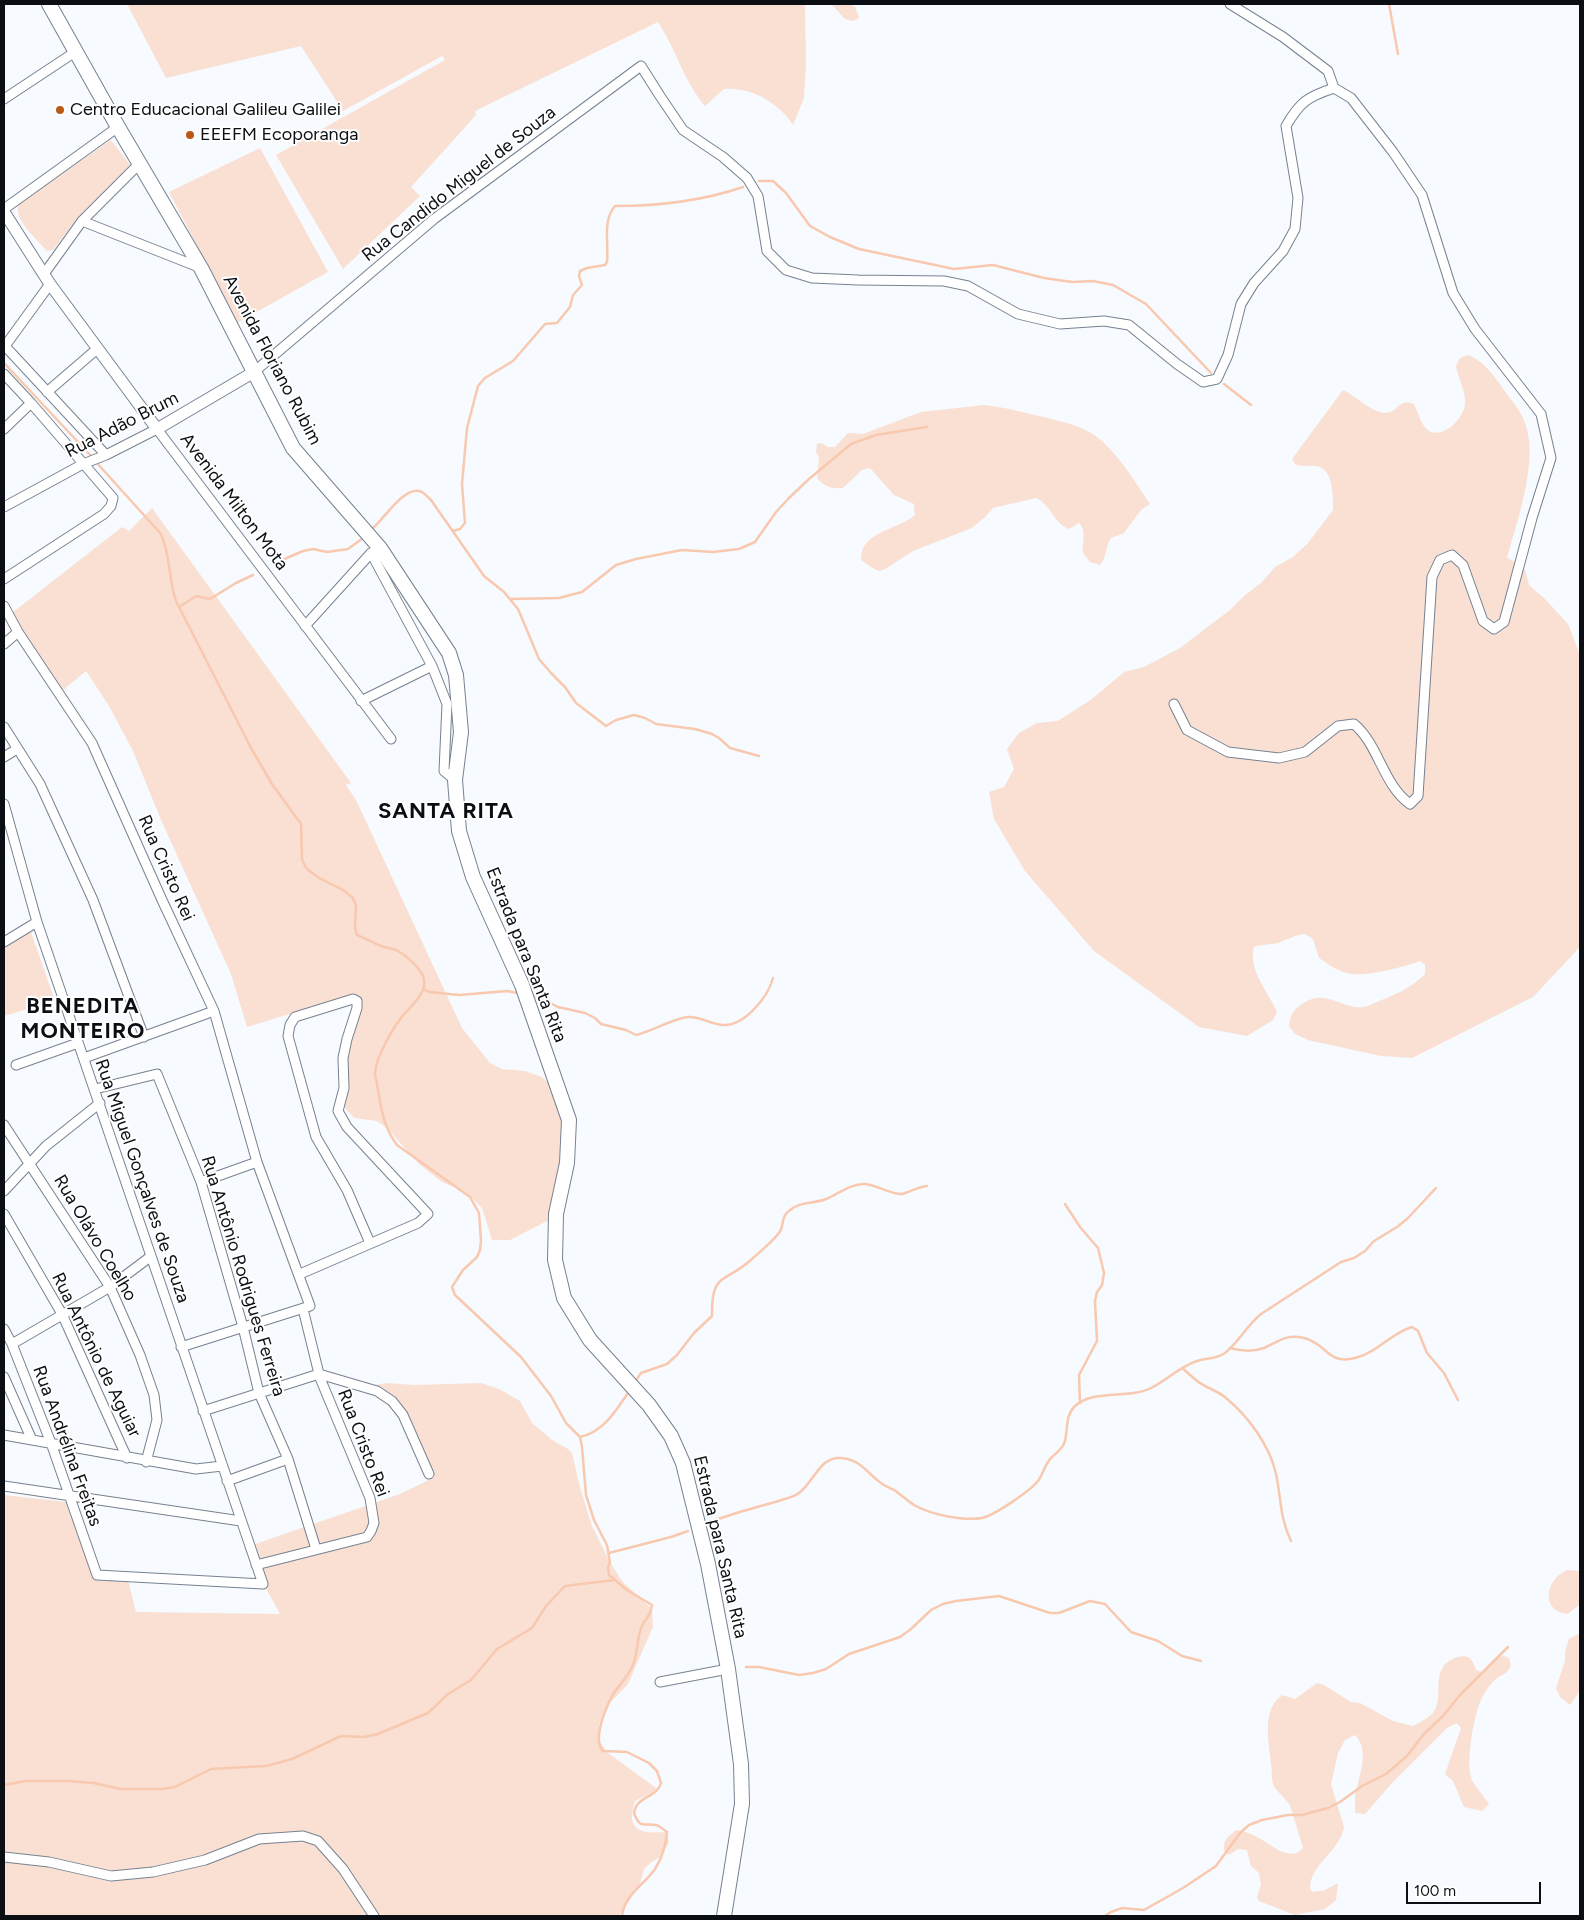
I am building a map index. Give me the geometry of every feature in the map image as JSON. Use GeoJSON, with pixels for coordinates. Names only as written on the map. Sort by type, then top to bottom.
{"type":"FeatureCollection","features":[{"type":"Feature","properties":{"kind":"main road","name":"Avenida Floriano Rubim"},"geometry":{"type":"LineString","coordinates":[[49,4],[118,127],[201,268],[293,448],[376,551]]}},
{"type":"Feature","properties":{"kind":"main road","name":"Estrada para Santa Rita"},"geometry":{"type":"LineString","coordinates":[[376,551],[449,653],[456,675],[460,732],[455,780],[459,831],[473,877],[522,985],[569,1120],[567,1163],[556,1214],[555,1260],[564,1298],[590,1340],[649,1405],[672,1436],[691,1490],[708,1564],[728,1669],[741,1764],[742,1804],[724,1916]]}},
{"type":"Feature","properties":{"kind":"street"},"geometry":{"type":"LineString","coordinates":[[1174,704],[1187,730],[1228,752],[1279,758],[1305,752],[1338,726],[1354,724],[1364,732],[1399,796],[1410,804],[1418,796],[1432,577],[1440,560],[1452,555],[1462,565],[1483,621],[1494,629],[1504,622],[1532,518],[1551,458],[1541,414],[1474,329],[1453,293],[1422,195],[1393,152],[1351,98],[1334,88],[1328,71],[1283,37],[1230,4]]}},
{"type":"Feature","properties":{"kind":"street"},"geometry":{"type":"LineString","coordinates":[[4,99],[75,52]]}},
{"type":"Feature","properties":{"kind":"street","name":"Rua Candido Miguel de Souza"},"geometry":{"type":"LineString","coordinates":[[254,372],[434,219],[642,66],[683,130],[723,156],[747,178],[758,196],[767,251],[786,270],[812,278],[944,281],[968,286],[1018,314],[1060,324],[1104,321],[1129,325],[1177,364],[1203,382],[1217,379],[1228,355],[1241,304],[1254,284],[1283,252],[1295,229],[1298,198],[1286,126],[1296,108],[1313,95],[1334,88]]}},
{"type":"Feature","properties":{"kind":"street"},"geometry":{"type":"LineString","coordinates":[[4,210],[118,127]]}},
{"type":"Feature","properties":{"kind":"street"},"geometry":{"type":"LineString","coordinates":[[44,274],[82,221],[140,162]]}},
{"type":"Feature","properties":{"kind":"street","name":"Avenida Milton Mota"},"geometry":{"type":"LineString","coordinates":[[4,210],[50,284],[391,739]]}},
{"type":"Feature","properties":{"kind":"street"},"geometry":{"type":"LineString","coordinates":[[82,221],[201,268]]}},
{"type":"Feature","properties":{"kind":"street"},"geometry":{"type":"LineString","coordinates":[[50,284],[4,346],[103,456]]}},
{"type":"Feature","properties":{"kind":"street"},"geometry":{"type":"LineString","coordinates":[[47,392],[98,349]]}},
{"type":"Feature","properties":{"kind":"street","name":"Rua Adão Brum"},"geometry":{"type":"LineString","coordinates":[[4,506],[157,429],[254,372]]}},
{"type":"Feature","properties":{"kind":"street"},"geometry":{"type":"LineString","coordinates":[[4,374],[86,464],[113,498],[111,506],[104,514],[4,579]]}},
{"type":"Feature","properties":{"kind":"street"},"geometry":{"type":"LineString","coordinates":[[4,429],[31,403]]}},
{"type":"Feature","properties":{"kind":"street"},"geometry":{"type":"LineString","coordinates":[[305,626],[376,551]]}},
{"type":"Feature","properties":{"kind":"street","name":"Avenida Floriano Rubim"},"geometry":{"type":"LineString","coordinates":[[376,551],[432,666],[447,704],[444,771],[455,780]]}},
{"type":"Feature","properties":{"kind":"street","name":"Rua Cristo Rei"},"geometry":{"type":"LineString","coordinates":[[4,606],[18,632],[92,743],[214,1011],[256,1162],[300,1274],[319,1374],[370,1498],[374,1523],[372,1531],[366,1537],[256,1565]]}},
{"type":"Feature","properties":{"kind":"street"},"geometry":{"type":"LineString","coordinates":[[4,644],[18,632]]}},
{"type":"Feature","properties":{"kind":"street"},"geometry":{"type":"LineString","coordinates":[[361,701],[432,666]]}},
{"type":"Feature","properties":{"kind":"street"},"geometry":{"type":"LineString","coordinates":[[4,728],[40,784],[93,900],[144,1037]]}},
{"type":"Feature","properties":{"kind":"street"},"geometry":{"type":"LineString","coordinates":[[4,757],[17,748]]}},
{"type":"Feature","properties":{"kind":"street","name":"Rua Miguel Gonçalves de Souza"},"geometry":{"type":"LineString","coordinates":[[4,804],[37,922],[263,1584]]}},
{"type":"Feature","properties":{"kind":"street"},"geometry":{"type":"LineString","coordinates":[[4,942],[37,922]]}},
{"type":"Feature","properties":{"kind":"street"},"geometry":{"type":"LineString","coordinates":[[300,1274],[418,1222],[428,1214],[347,1127],[338,1111],[344,1088],[343,1058],[357,1008],[357,1002],[353,999],[295,1017],[290,1026],[288,1036],[316,1136],[347,1190],[370,1243]]}},
{"type":"Feature","properties":{"kind":"street"},"geometry":{"type":"LineString","coordinates":[[84,1058],[214,1011]]}},
{"type":"Feature","properties":{"kind":"street"},"geometry":{"type":"LineString","coordinates":[[16,1065],[78,1043]]}},
{"type":"Feature","properties":{"kind":"street","name":"Rua Antônio Rodrigues Ferreira"},"geometry":{"type":"LineString","coordinates":[[95,1089],[157,1074],[201,1182],[243,1327],[259,1393],[288,1459],[316,1549]]}},
{"type":"Feature","properties":{"kind":"street"},"geometry":{"type":"LineString","coordinates":[[5,1188],[46,1146],[100,1103]]}},
{"type":"Feature","properties":{"kind":"street","name":"Rua Olávo Coelho"},"geometry":{"type":"LineString","coordinates":[[4,1125],[110,1287],[140,1355],[154,1395],[157,1420],[146,1462]]}},
{"type":"Feature","properties":{"kind":"street"},"geometry":{"type":"LineString","coordinates":[[201,1182],[256,1162]]}},
{"type":"Feature","properties":{"kind":"street","name":"Rua Antônio de Aguiar"},"geometry":{"type":"LineString","coordinates":[[4,1214],[62,1314],[127,1458]]}},
{"type":"Feature","properties":{"kind":"street"},"geometry":{"type":"LineString","coordinates":[[12,1344],[110,1287],[150,1257]]}},
{"type":"Feature","properties":{"kind":"street"},"geometry":{"type":"LineString","coordinates":[[181,1347],[307,1307]]}},
{"type":"Feature","properties":{"kind":"street","name":"Rua Andrélina Freitas"},"geometry":{"type":"LineString","coordinates":[[4,1329],[12,1344],[51,1443],[97,1575],[263,1584]]}},
{"type":"Feature","properties":{"kind":"street"},"geometry":{"type":"LineString","coordinates":[[203,1411],[319,1374],[377,1391],[392,1401],[403,1415],[429,1474]]}},
{"type":"Feature","properties":{"kind":"street","name":"Rua Andrélina Freitas"},"geometry":{"type":"LineString","coordinates":[[4,1377],[32,1440]]}},
{"type":"Feature","properties":{"kind":"street"},"geometry":{"type":"LineString","coordinates":[[4,1436],[196,1470],[222,1466]]}},
{"type":"Feature","properties":{"kind":"street"},"geometry":{"type":"LineString","coordinates":[[227,1481],[288,1459]]}},
{"type":"Feature","properties":{"kind":"street"},"geometry":{"type":"LineString","coordinates":[[4,1486],[241,1521]]}},
{"type":"Feature","properties":{"kind":"street"},"geometry":{"type":"LineString","coordinates":[[660,1682],[728,1669]]}},
{"type":"Feature","properties":{"kind":"street"},"geometry":{"type":"LineString","coordinates":[[4,1858],[49,1862],[111,1876],[153,1872],[205,1860],[259,1839],[303,1836],[318,1840],[343,1869],[374,1916]]}},
{"type":"Feature","properties":{"kind":"shaded area"},"geometry":{"type":"Polygon","coordinates":[[[127,4],[805,4],[806,65],[804,98],[793,125],[780,109],[754,93],[724,89],[705,106],[691,87],[658,22],[477,110],[475,112],[476,115],[411,187],[420,196],[343,269],[276,155],[445,60],[442,56],[343,111],[301,46],[166,78],[127,4]]]}},
{"type":"Feature","properties":{"kind":"shaded area"},"geometry":{"type":"Polygon","coordinates":[[[831,4],[851,4],[855,7],[858,19],[853,21],[845,19],[831,4]]]}},
{"type":"Feature","properties":{"kind":"shaded area"},"geometry":{"type":"Polygon","coordinates":[[[111,140],[130,165],[79,216],[53,250],[47,251],[22,223],[18,210],[19,204],[111,140]]]}},
{"type":"Feature","properties":{"kind":"shaded area"},"geometry":{"type":"Polygon","coordinates":[[[260,148],[328,272],[237,323],[169,192],[260,148]]]}},
{"type":"Feature","properties":{"kind":"shaded area"},"geometry":{"type":"Polygon","coordinates":[[[1468,355],[1479,361],[1488,370],[1519,411],[1526,426],[1529,441],[1530,457],[1525,492],[1507,558],[1523,568],[1529,585],[1568,624],[1580,655],[1580,947],[1533,997],[1412,1058],[1381,1056],[1308,1040],[1295,1034],[1289,1026],[1291,1016],[1299,1006],[1311,999],[1327,998],[1356,1007],[1364,1007],[1404,990],[1425,974],[1425,965],[1420,961],[1373,973],[1354,974],[1343,972],[1319,958],[1313,939],[1305,934],[1278,943],[1254,947],[1253,956],[1256,973],[1277,1012],[1273,1020],[1247,1036],[1199,1027],[1094,951],[1025,871],[994,819],[989,792],[1004,787],[1014,769],[1007,749],[1019,733],[1037,723],[1058,721],[1092,699],[1124,672],[1144,667],[1180,648],[1230,610],[1261,583],[1275,567],[1293,557],[1308,543],[1333,510],[1331,484],[1326,471],[1315,466],[1295,464],[1292,459],[1343,390],[1369,407],[1385,413],[1393,411],[1404,403],[1414,404],[1426,429],[1435,433],[1441,432],[1452,426],[1464,410],[1464,394],[1456,366],[1460,358],[1468,355]]]}},
{"type":"Feature","properties":{"kind":"shaded area"},"geometry":{"type":"Polygon","coordinates":[[[984,405],[1060,421],[1091,433],[1117,457],[1150,504],[1141,510],[1124,533],[1111,538],[1100,565],[1090,562],[1083,553],[1084,533],[1079,523],[1069,529],[1059,522],[1045,505],[1036,498],[993,508],[972,528],[913,551],[885,569],[879,571],[861,560],[862,550],[873,537],[915,515],[914,504],[894,495],[870,468],[862,470],[843,488],[832,488],[825,485],[817,478],[819,457],[816,452],[817,444],[821,443],[828,447],[835,447],[848,433],[863,434],[921,412],[984,405]]]}},
{"type":"Feature","properties":{"kind":"shaded area"},"geometry":{"type":"Polygon","coordinates":[[[152,508],[351,783],[346,785],[357,802],[462,1028],[490,1063],[502,1069],[525,1071],[542,1077],[554,1088],[565,1121],[557,1216],[510,1240],[492,1240],[482,1208],[465,1192],[442,1182],[419,1164],[387,1128],[377,1121],[354,1118],[346,1109],[342,1087],[346,1056],[360,1002],[355,994],[247,1027],[231,974],[161,820],[133,751],[109,706],[86,671],[63,690],[12,613],[122,527],[129,531],[152,508]]]}},
{"type":"Feature","properties":{"kind":"shaded area"},"geometry":{"type":"Polygon","coordinates":[[[31,932],[55,1001],[4,1016],[4,948],[31,932]]]}},
{"type":"Feature","properties":{"kind":"shaded area"},"geometry":{"type":"Polygon","coordinates":[[[387,1383],[415,1385],[481,1383],[499,1389],[520,1401],[532,1423],[552,1440],[572,1453],[592,1526],[610,1562],[622,1581],[652,1609],[653,1627],[628,1684],[608,1705],[599,1725],[598,1737],[608,1753],[656,1788],[655,1791],[635,1801],[632,1819],[634,1825],[643,1831],[666,1832],[669,1842],[660,1857],[644,1869],[640,1884],[619,1916],[4,1916],[4,1495],[66,1502],[93,1573],[128,1580],[136,1612],[280,1614],[244,1548],[400,1494],[435,1477],[393,1409],[365,1390],[367,1386],[387,1383]]]}},
{"type":"Feature","properties":{"kind":"shaded area"},"geometry":{"type":"Polygon","coordinates":[[[1567,1570],[1580,1571],[1580,1604],[1568,1614],[1553,1608],[1549,1595],[1550,1587],[1554,1580],[1567,1570]]]}},
{"type":"Feature","properties":{"kind":"shaded area"},"geometry":{"type":"Polygon","coordinates":[[[1580,1634],[1580,1686],[1578,1694],[1570,1705],[1560,1697],[1556,1688],[1565,1661],[1565,1651],[1569,1639],[1580,1634]]]}},
{"type":"Feature","properties":{"kind":"shaded area"},"geometry":{"type":"Polygon","coordinates":[[[1464,1656],[1468,1657],[1471,1659],[1476,1670],[1482,1672],[1497,1657],[1504,1656],[1509,1658],[1510,1666],[1507,1672],[1497,1678],[1484,1694],[1476,1713],[1471,1739],[1470,1775],[1489,1804],[1482,1811],[1464,1807],[1453,1781],[1445,1774],[1461,1728],[1457,1723],[1447,1728],[1392,1783],[1365,1814],[1355,1813],[1355,1797],[1363,1757],[1360,1741],[1355,1735],[1345,1740],[1338,1753],[1331,1784],[1344,1827],[1337,1844],[1311,1880],[1310,1889],[1313,1892],[1325,1890],[1338,1883],[1336,1900],[1325,1909],[1295,1915],[1259,1901],[1257,1897],[1261,1884],[1259,1873],[1251,1866],[1247,1850],[1238,1849],[1229,1855],[1225,1853],[1224,1845],[1228,1837],[1236,1830],[1254,1835],[1287,1853],[1292,1854],[1303,1848],[1290,1805],[1274,1787],[1272,1780],[1268,1723],[1274,1703],[1282,1695],[1295,1699],[1317,1683],[1324,1685],[1351,1702],[1360,1703],[1393,1721],[1413,1726],[1426,1719],[1436,1708],[1440,1672],[1448,1662],[1464,1656]]]}},
{"type":"Feature","properties":{"kind":"waterway"},"geometry":{"type":"LineString","coordinates":[[1389,4],[1398,54]]}},
{"type":"Feature","properties":{"kind":"waterway"},"geometry":{"type":"LineString","coordinates":[[759,181],[773,181],[786,193],[810,226],[859,249],[954,269],[993,265],[1044,278],[1072,282],[1093,281],[1113,285],[1146,304],[1211,373]]}},
{"type":"Feature","properties":{"kind":"waterway"},"geometry":{"type":"LineString","coordinates":[[453,531],[460,529],[465,523],[462,484],[467,428],[478,386],[485,378],[513,361],[545,324],[557,323],[570,307],[573,295],[582,285],[579,276],[580,271],[605,265],[607,262],[607,225],[615,206],[680,202],[712,196],[743,187]]}},
{"type":"Feature","properties":{"kind":"waterway"},"geometry":{"type":"LineString","coordinates":[[4,363],[93,458]]}},
{"type":"Feature","properties":{"kind":"waterway"},"geometry":{"type":"LineString","coordinates":[[1224,384],[1251,405]]}},
{"type":"Feature","properties":{"kind":"waterway"},"geometry":{"type":"LineString","coordinates":[[510,599],[559,598],[582,592],[616,565],[636,559],[682,550],[713,552],[739,549],[755,542],[776,512],[789,498],[851,444],[876,435],[927,427]]}},
{"type":"Feature","properties":{"kind":"waterway"},"geometry":{"type":"LineString","coordinates":[[96,462],[161,534],[176,601],[251,748],[272,784],[301,824],[302,860],[307,869],[353,898],[356,905],[355,928],[357,935],[400,952],[415,965],[423,976],[424,988],[418,999],[393,1029],[381,1052],[376,1067],[375,1075],[385,1123],[397,1145],[470,1197],[479,1213],[480,1250],[477,1257],[463,1270],[452,1287],[455,1295],[521,1357],[551,1396],[566,1423],[580,1437],[586,1495],[594,1520],[607,1545],[610,1563],[608,1567],[609,1575],[627,1590],[652,1605],[640,1631],[634,1662],[628,1675],[612,1696],[599,1731],[600,1746],[603,1751],[627,1752],[649,1763],[657,1771],[661,1783],[655,1792],[639,1803],[634,1813],[640,1823],[656,1825],[667,1832],[666,1842],[655,1869],[630,1896],[622,1916]]}},
{"type":"Feature","properties":{"kind":"waterway"},"geometry":{"type":"LineString","coordinates":[[373,528],[402,497],[416,491],[422,492],[431,500],[484,576],[504,592],[518,609],[539,659],[565,687],[576,703],[606,726],[616,720],[634,715],[656,724],[695,729],[712,734],[730,748],[759,756]]}},
{"type":"Feature","properties":{"kind":"waterway"},"geometry":{"type":"LineString","coordinates":[[273,564],[303,551],[313,549],[327,552],[348,549],[363,538]]}},
{"type":"Feature","properties":{"kind":"waterway"},"geometry":{"type":"LineString","coordinates":[[179,607],[196,596],[210,599],[253,575]]}},
{"type":"Feature","properties":{"kind":"waterway"},"geometry":{"type":"LineString","coordinates":[[534,995],[558,1007],[585,1013],[595,1018],[601,1024],[626,1030],[636,1035],[688,1017],[722,1025],[739,1021],[760,1002],[773,978]]}},
{"type":"Feature","properties":{"kind":"waterway"},"geometry":{"type":"LineString","coordinates":[[423,989],[429,992],[459,995],[507,991],[517,993]]}},
{"type":"Feature","properties":{"kind":"waterway"},"geometry":{"type":"LineString","coordinates":[[634,1383],[641,1373],[667,1364],[677,1355],[694,1333],[712,1316],[712,1302],[717,1285],[742,1267],[773,1240],[781,1230],[785,1215],[794,1207],[826,1199],[860,1184],[898,1194],[927,1186]]}},
{"type":"Feature","properties":{"kind":"waterway"},"geometry":{"type":"LineString","coordinates":[[706,1523],[799,1493],[822,1465],[834,1458],[853,1461],[881,1483],[923,1509],[939,1515],[957,1518],[975,1519],[988,1516],[1028,1491],[1038,1481],[1049,1460],[1064,1444],[1068,1418],[1075,1406],[1092,1398],[1133,1393],[1151,1388],[1191,1364],[1222,1355],[1235,1344],[1251,1323],[1261,1314],[1341,1262],[1354,1258],[1365,1251],[1374,1241],[1408,1218],[1436,1188]]}},
{"type":"Feature","properties":{"kind":"waterway"},"geometry":{"type":"LineString","coordinates":[[1065,1204],[1080,1227],[1098,1248],[1104,1273],[1102,1285],[1097,1292],[1095,1301],[1097,1341],[1079,1375],[1080,1403]]}},
{"type":"Feature","properties":{"kind":"waterway"},"geometry":{"type":"LineString","coordinates":[[1230,1348],[1256,1350],[1283,1339],[1297,1337],[1312,1341],[1339,1359],[1355,1358],[1370,1352],[1397,1334],[1412,1327],[1418,1331],[1427,1353],[1444,1373],[1458,1400]]}},
{"type":"Feature","properties":{"kind":"waterway"},"geometry":{"type":"LineString","coordinates":[[1182,1368],[1200,1383],[1226,1398],[1257,1432],[1273,1463],[1283,1516],[1291,1541]]}},
{"type":"Feature","properties":{"kind":"waterway"},"geometry":{"type":"LineString","coordinates":[[580,1437],[589,1434],[603,1425],[615,1412],[630,1390]]}},
{"type":"Feature","properties":{"kind":"waterway"},"geometry":{"type":"LineString","coordinates":[[609,1553],[688,1531]]}},
{"type":"Feature","properties":{"kind":"waterway"},"geometry":{"type":"LineString","coordinates":[[4,1785],[26,1781],[67,1781],[94,1783],[120,1789],[162,1789],[175,1787],[211,1769],[266,1766],[292,1759],[341,1736],[364,1737],[378,1734],[428,1713],[448,1694],[471,1680],[497,1649],[532,1628],[546,1606],[565,1586],[614,1580]]}},
{"type":"Feature","properties":{"kind":"waterway"},"geometry":{"type":"LineString","coordinates":[[746,1667],[759,1667],[799,1675],[813,1673],[826,1669],[849,1654],[900,1637],[931,1610],[943,1604],[999,1596],[1050,1613],[1059,1613],[1090,1601],[1105,1604],[1131,1632],[1158,1641],[1182,1656],[1201,1661]]}},
{"type":"Feature","properties":{"kind":"waterway"},"geometry":{"type":"LineString","coordinates":[[1105,1916],[1122,1908],[1144,1910],[1183,1888],[1216,1866],[1240,1833],[1249,1825],[1262,1820],[1288,1815],[1302,1815],[1328,1808],[1362,1786],[1386,1774],[1407,1756],[1423,1735],[1443,1716],[1460,1695],[1508,1647]]}},
{"type":"Feature","properties":{"kind":"place","name":"Centro Educacional Galileu Galilei"},"geometry":{"type":"Point","coordinates":[60,110]}},
{"type":"Feature","properties":{"kind":"place","name":"EEEFM Ecoporanga"},"geometry":{"type":"Point","coordinates":[190,135]}},
{"type":"Feature","properties":{"kind":"district","name":"SANTA RITA"},"geometry":{"type":"Point","coordinates":[446,812]}},
{"type":"Feature","properties":{"kind":"district","name":"BENEDITA MONTEIRO"},"geometry":{"type":"Point","coordinates":[83,1020]}}]}
